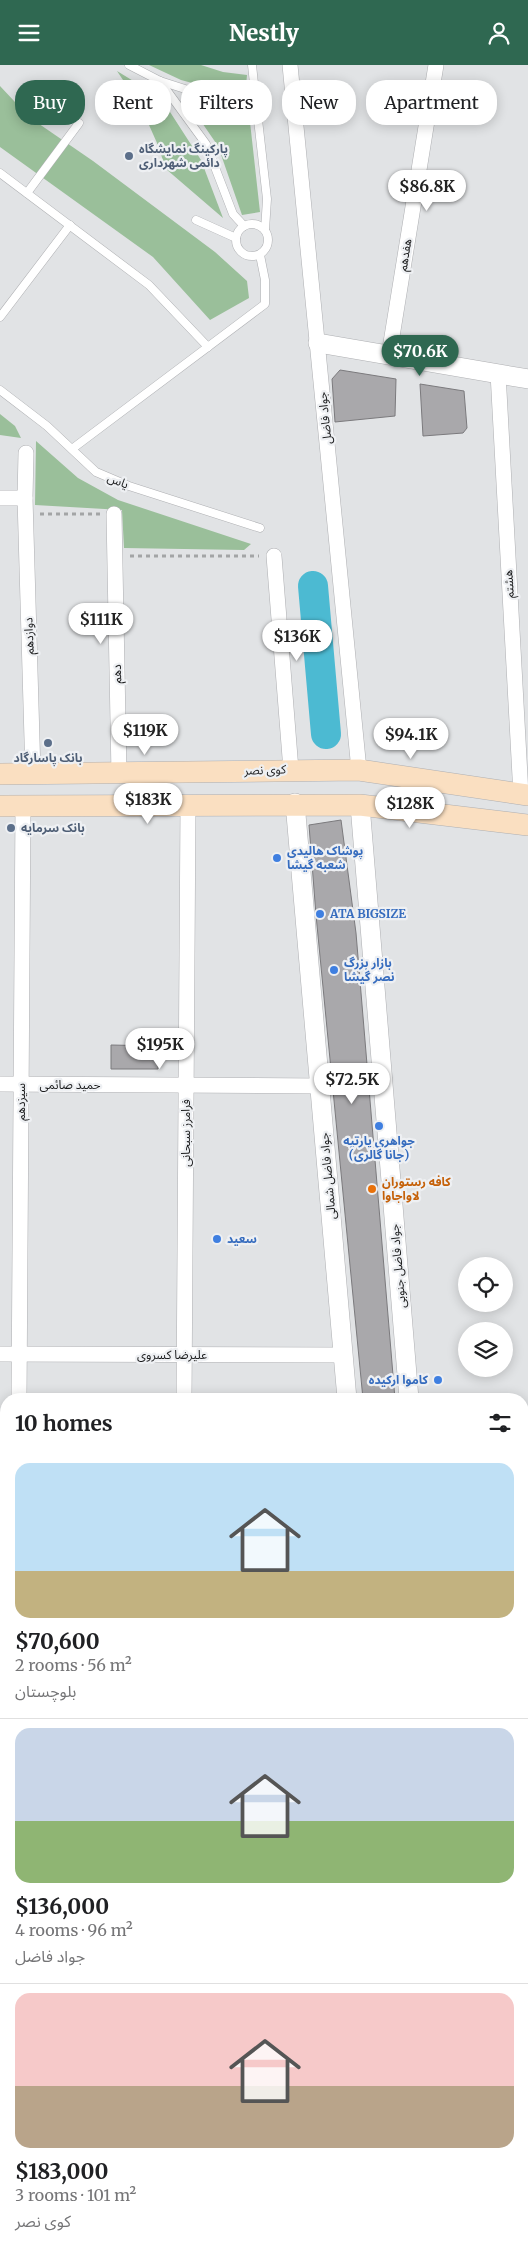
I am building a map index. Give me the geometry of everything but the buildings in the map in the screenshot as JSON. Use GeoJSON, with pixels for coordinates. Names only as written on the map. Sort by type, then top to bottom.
{"type":"FeatureCollection","features":[{"type":"Feature","properties":{"kind":"main road","name":"کوی نصر"},"geometry":{"type":"LineString","coordinates":[[0,774],[119,775],[360,770],[524,795]]}},
{"type":"Feature","properties":{"kind":"main road"},"geometry":{"type":"LineString","coordinates":[[0,806],[188,807],[295,803],[360,805],[528,825]]}},
{"type":"Feature","properties":{"kind":"street","name":"جواد فاضل"},"geometry":{"type":"LineString","coordinates":[[290,65],[360,770]]}},
{"type":"Feature","properties":{"kind":"street","name":"هفدهم"},"geometry":{"type":"LineString","coordinates":[[389,355],[436,65]]}},
{"type":"Feature","properties":{"kind":"street"},"geometry":{"type":"LineString","coordinates":[[318,343],[528,379]]}},
{"type":"Feature","properties":{"kind":"street","name":"هشتم"},"geometry":{"type":"LineString","coordinates":[[498,373],[524,795]]}},
{"type":"Feature","properties":{"kind":"street","name":"دوازدهم"},"geometry":{"type":"LineString","coordinates":[[26,453],[25,498],[33,774]]}},
{"type":"Feature","properties":{"kind":"street"},"geometry":{"type":"LineString","coordinates":[[0,498],[25,498]]}},
{"type":"Feature","properties":{"kind":"street","name":"دهم"},"geometry":{"type":"LineString","coordinates":[[114,514],[119,775]]}},
{"type":"Feature","properties":{"kind":"street"},"geometry":{"type":"LineString","coordinates":[[274,556],[291,770]]}},
{"type":"Feature","properties":{"kind":"street","name":"جواد فاضل شمالی"},"geometry":{"type":"LineString","coordinates":[[295,803],[346,1393]]}},
{"type":"Feature","properties":{"kind":"street","name":"جواد فاضل جنوبی"},"geometry":{"type":"LineString","coordinates":[[360,805],[408,1393]]}},
{"type":"Feature","properties":{"kind":"street","name":"سیزدهم"},"geometry":{"type":"LineString","coordinates":[[19,1393],[23,806]]}},
{"type":"Feature","properties":{"kind":"street","name":"فرامرز سبحانی"},"geometry":{"type":"LineString","coordinates":[[184,1393],[188,807]]}},
{"type":"Feature","properties":{"kind":"street","name":"حمید صائمی"},"geometry":{"type":"LineString","coordinates":[[0,1084],[320,1086]]}},
{"type":"Feature","properties":{"kind":"street","name":"علیرضا کسروی"},"geometry":{"type":"LineString","coordinates":[[0,1354],[343,1355]]}},
{"type":"Feature","properties":{"kind":"lane"},"geometry":{"type":"LineString","coordinates":[[129,65],[158,80]]}},
{"type":"Feature","properties":{"kind":"lane"},"geometry":{"type":"LineString","coordinates":[[252,65],[254,80]]}},
{"type":"Feature","properties":{"kind":"lane"},"geometry":{"type":"LineString","coordinates":[[171,96],[206,144],[233,214],[244,226]]}},
{"type":"Feature","properties":{"kind":"lane"},"geometry":{"type":"LineString","coordinates":[[27,193],[78,125]]}},
{"type":"Feature","properties":{"kind":"lane"},"geometry":{"type":"LineString","coordinates":[[72,449],[265,304],[265,280],[260,255],[268,243],[265,230],[267,199],[259,125]]}},
{"type":"Feature","properties":{"kind":"lane"},"geometry":{"type":"LineString","coordinates":[[1,175],[149,285],[208,347]]}},
{"type":"Feature","properties":{"kind":"lane"},"geometry":{"type":"LineString","coordinates":[[196,220],[236,238]]}},
{"type":"Feature","properties":{"kind":"lane"},"geometry":{"type":"LineString","coordinates":[[260,255],[254,256],[243,253],[239,249],[236,238],[244,226],[255,224],[265,230]]}},
{"type":"Feature","properties":{"kind":"lane"},"geometry":{"type":"LineString","coordinates":[[0,317],[70,225]]}},
{"type":"Feature","properties":{"kind":"lane","name":"یاس"},"geometry":{"type":"LineString","coordinates":[[0,390],[72,449],[96,472],[130,486],[260,529]]}},
{"type":"Feature","properties":{"kind":"path"},"geometry":{"type":"LineString","coordinates":[[26,514],[114,514]]}},
{"type":"Feature","properties":{"kind":"path"},"geometry":{"type":"LineString","coordinates":[[114,556],[274,556]]}},
{"type":"Feature","properties":{"kind":"green space"},"geometry":{"type":"Polygon","coordinates":[[[149,65],[201,65],[223,72],[247,75],[247,80],[181,80],[149,65]]]}},
{"type":"Feature","properties":{"kind":"green space"},"geometry":{"type":"Polygon","coordinates":[[[117,71],[132,80],[123,80],[117,71]]]}},
{"type":"Feature","properties":{"kind":"green space"},"geometry":{"type":"Polygon","coordinates":[[[0,86],[15,102],[15,125],[41,125],[93,161],[215,252],[247,281],[249,298],[210,320],[153,257],[0,147],[0,86]]]}},
{"type":"Feature","properties":{"kind":"green space"},"geometry":{"type":"Polygon","coordinates":[[[171,114],[201,160],[223,218],[166,169],[149,125],[171,125],[171,114]]]}},
{"type":"Feature","properties":{"kind":"green space"},"geometry":{"type":"Polygon","coordinates":[[[204,125],[250,125],[260,212],[242,215],[218,146],[204,125]]]}},
{"type":"Feature","properties":{"kind":"green space"},"geometry":{"type":"Polygon","coordinates":[[[0,414],[15,426],[21,438],[0,435],[0,414]]]}},
{"type":"Feature","properties":{"kind":"green space"},"geometry":{"type":"Polygon","coordinates":[[[36,441],[78,478],[118,500],[251,544],[244,550],[124,548],[122,510],[35,505],[36,441]]]}},
{"type":"Feature","properties":{"kind":"waterway"},"geometry":{"type":"LineString","coordinates":[[313,586],[326,734]]}},
{"type":"Feature","properties":{"kind":"place","name":"پارکینگ نمایشگاه دائمی شهرداری"},"geometry":{"type":"Point","coordinates":[129,156]}},
{"type":"Feature","properties":{"kind":"place","name":"بانک پاسارگاد"},"geometry":{"type":"Point","coordinates":[48,743]}},
{"type":"Feature","properties":{"kind":"place","name":"بانک سرمایه"},"geometry":{"type":"Point","coordinates":[11,828]}},
{"type":"Feature","properties":{"kind":"place","name":"پوشاک هالیدی شعبه گیشا"},"geometry":{"type":"Point","coordinates":[277,858]}},
{"type":"Feature","properties":{"kind":"place","name":"ATA BIGSIZE"},"geometry":{"type":"Point","coordinates":[320,914]}},
{"type":"Feature","properties":{"kind":"place","name":"بازار بزرگ نصر گیشا"},"geometry":{"type":"Point","coordinates":[334,970]}},
{"type":"Feature","properties":{"kind":"place","name":"جواهری پارتیه (جانا گالری)"},"geometry":{"type":"Point","coordinates":[379,1126]}},
{"type":"Feature","properties":{"kind":"place","name":"کافه رستوران لاواجاوا"},"geometry":{"type":"Point","coordinates":[372,1189]}},
{"type":"Feature","properties":{"kind":"place","name":"سعید"},"geometry":{"type":"Point","coordinates":[217,1239]}},
{"type":"Feature","properties":{"kind":"place","name":"کاموا ارکیده"},"geometry":{"type":"Point","coordinates":[438,1380]}}]}
